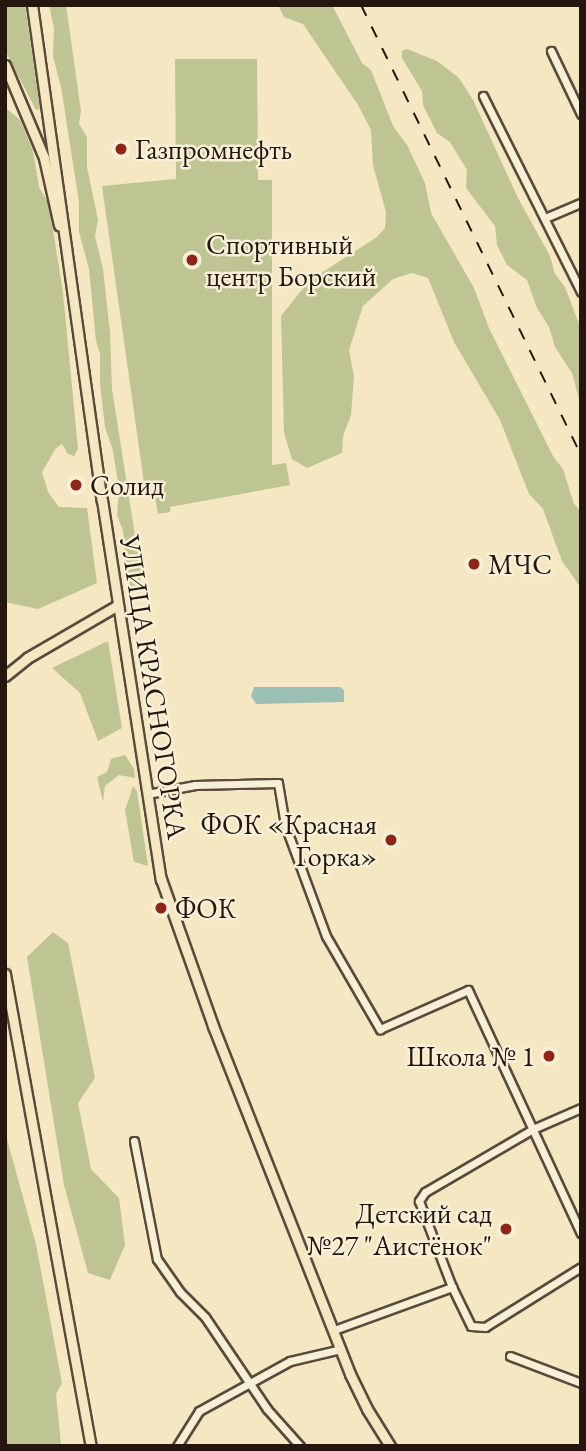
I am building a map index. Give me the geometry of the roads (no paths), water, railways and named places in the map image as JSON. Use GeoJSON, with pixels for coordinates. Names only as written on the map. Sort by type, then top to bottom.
{"type":"FeatureCollection","features":[{"type":"Feature","properties":{"kind":"main road"},"geometry":{"type":"LineString","coordinates":[[33,5],[69,271]]}},
{"type":"Feature","properties":{"kind":"main road"},"geometry":{"type":"LineString","coordinates":[[5,65],[44,158],[69,271]]}},
{"type":"Feature","properties":{"kind":"main road","name":"УЛИЦА КРАСНОГОРКА"},"geometry":{"type":"LineString","coordinates":[[69,271],[161,879],[179,935],[341,1349],[367,1409],[390,1446]]}},
{"type":"Feature","properties":{"kind":"main road"},"geometry":{"type":"LineString","coordinates":[[5,677],[27,658],[118,605]]}},
{"type":"Feature","properties":{"kind":"main road"},"geometry":{"type":"LineString","coordinates":[[5,974],[91,1446]]}},
{"type":"Feature","properties":{"kind":"street"},"geometry":{"type":"LineString","coordinates":[[551,51],[581,114]]}},
{"type":"Feature","properties":{"kind":"street"},"geometry":{"type":"LineString","coordinates":[[483,96],[581,292]]}},
{"type":"Feature","properties":{"kind":"street"},"geometry":{"type":"LineString","coordinates":[[545,218],[581,203]]}},
{"type":"Feature","properties":{"kind":"street"},"geometry":{"type":"LineString","coordinates":[[147,794],[195,785],[278,783],[285,825],[326,936],[380,1029],[468,990],[581,1233]]}},
{"type":"Feature","properties":{"kind":"street"},"geometry":{"type":"LineString","coordinates":[[581,1108],[533,1129],[421,1196],[419,1208],[466,1320],[479,1328],[581,1267]]}},
{"type":"Feature","properties":{"kind":"street"},"geometry":{"type":"LineString","coordinates":[[134,1141],[157,1259],[180,1292],[205,1317],[267,1409],[300,1446]]}},
{"type":"Feature","properties":{"kind":"street"},"geometry":{"type":"LineString","coordinates":[[334,1330],[452,1287]]}},
{"type":"Feature","properties":{"kind":"street"},"geometry":{"type":"LineString","coordinates":[[177,1446],[199,1411],[290,1361],[341,1349]]}},
{"type":"Feature","properties":{"kind":"street"},"geometry":{"type":"LineString","coordinates":[[510,1356],[581,1383]]}},
{"type":"Feature","properties":{"kind":"water"},"geometry":{"type":"Polygon","coordinates":[[[254,687],[340,687],[344,690],[344,702],[256,704],[251,696],[254,687]]]}},
{"type":"Feature","properties":{"kind":"railway"},"geometry":{"type":"LineString","coordinates":[[361,5],[581,455]]}},
{"type":"Feature","properties":{"kind":"place","name":"Газпромнефть"},"geometry":{"type":"Point","coordinates":[121,149]}},
{"type":"Feature","properties":{"kind":"place","name":"Спортивный центр Борский"},"geometry":{"type":"Point","coordinates":[192,260]}},
{"type":"Feature","properties":{"kind":"place","name":"Солид"},"geometry":{"type":"Point","coordinates":[76,485]}},
{"type":"Feature","properties":{"kind":"place","name":"МЧС"},"geometry":{"type":"Point","coordinates":[474,564]}},
{"type":"Feature","properties":{"kind":"place","name":"ФОК «Красная Горка»"},"geometry":{"type":"Point","coordinates":[391,840]}},
{"type":"Feature","properties":{"kind":"place","name":"ФОК"},"geometry":{"type":"Point","coordinates":[161,908]}},
{"type":"Feature","properties":{"kind":"place","name":"Школа № 1"},"geometry":{"type":"Point","coordinates":[549,1056]}},
{"type":"Feature","properties":{"kind":"place","name":"Детский сад №27 \"Аистёнок\""},"geometry":{"type":"Point","coordinates":[506,1229]}}]}
